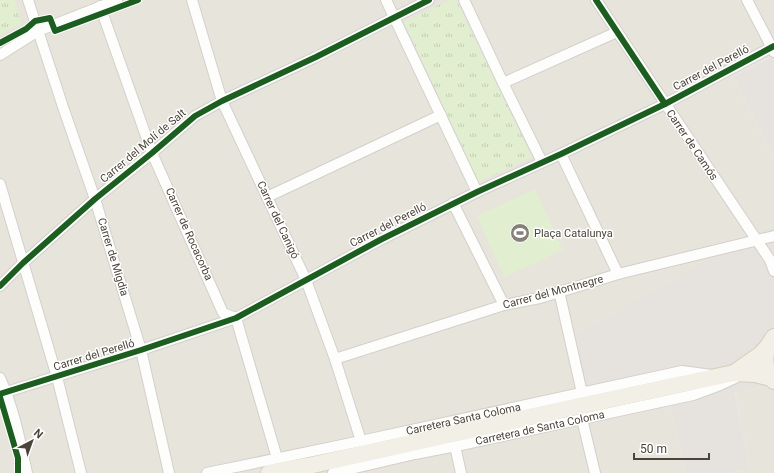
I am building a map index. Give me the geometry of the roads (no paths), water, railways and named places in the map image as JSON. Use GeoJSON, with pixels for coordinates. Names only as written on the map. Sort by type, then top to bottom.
{"type":"FeatureCollection","features":[{"type":"Feature","properties":{"kind":"main road"},"geometry":{"type":"LineString","coordinates":[[733,374],[761,354],[771,341]]}},
{"type":"Feature","properties":{"kind":"main road"},"geometry":{"type":"LineString","coordinates":[[771,341],[766,353],[765,362],[767,370],[773,380]]}},
{"type":"Feature","properties":{"kind":"main road","name":"Carretera Santa Coloma"},"geometry":{"type":"LineString","coordinates":[[269,473],[308,466],[570,408],[733,374],[756,374],[773,380]]}},
{"type":"Feature","properties":{"kind":"street","name":"Carrer de Migdia"},"geometry":{"type":"LineString","coordinates":[[28,0],[65,114],[95,199],[142,350],[169,473]]}},
{"type":"Feature","properties":{"kind":"street"},"geometry":{"type":"LineString","coordinates":[[0,55],[38,31],[117,0]]}},
{"type":"Feature","properties":{"kind":"street","name":"Carrer del Canigó"},"geometry":{"type":"LineString","coordinates":[[192,0],[222,101],[306,280],[335,359],[360,441]]}},
{"type":"Feature","properties":{"kind":"street"},"geometry":{"type":"LineString","coordinates":[[386,0],[477,192]]}},
{"type":"Feature","properties":{"kind":"street","name":"Carrer del Molí de Salt"},"geometry":{"type":"LineString","coordinates":[[0,286],[23,263],[95,199],[195,116],[222,101],[316,57],[429,0]]}},
{"type":"Feature","properties":{"kind":"street"},"geometry":{"type":"LineString","coordinates":[[464,0],[542,162]]}},
{"type":"Feature","properties":{"kind":"street","name":"Carrer de Camós"},"geometry":{"type":"LineString","coordinates":[[596,0],[664,104],[770,260],[774,270]]}},
{"type":"Feature","properties":{"kind":"street"},"geometry":{"type":"LineString","coordinates":[[747,0],[773,48]]}},
{"type":"Feature","properties":{"kind":"street","name":"Carrer de Rocacorba"},"geometry":{"type":"LineString","coordinates":[[100,6],[152,153],[223,312],[236,318]]}},
{"type":"Feature","properties":{"kind":"street"},"geometry":{"type":"LineString","coordinates":[[503,83],[618,32]]}},
{"type":"Feature","properties":{"kind":"street","name":"Carrer del Perelló"},"geometry":{"type":"LineString","coordinates":[[3,393],[142,350],[236,318],[380,240],[453,203],[561,154],[664,104],[773,48]]}},
{"type":"Feature","properties":{"kind":"street"},"geometry":{"type":"LineString","coordinates":[[267,197],[441,115]]}},
{"type":"Feature","properties":{"kind":"street"},"geometry":{"type":"LineString","coordinates":[[561,154],[618,274]]}},
{"type":"Feature","properties":{"kind":"street"},"geometry":{"type":"LineString","coordinates":[[0,184],[58,377],[81,473]]}},
{"type":"Feature","properties":{"kind":"street"},"geometry":{"type":"LineString","coordinates":[[453,203],[504,305]]}},
{"type":"Feature","properties":{"kind":"street","name":"Carrer del Montnegre"},"geometry":{"type":"LineString","coordinates":[[335,359],[504,305],[540,298],[618,274],[774,236]]}},
{"type":"Feature","properties":{"kind":"street"},"geometry":{"type":"LineString","coordinates":[[559,291],[582,393]]}},
{"type":"Feature","properties":{"kind":"street"},"geometry":{"type":"LineString","coordinates":[[236,318],[277,458]]}},
{"type":"Feature","properties":{"kind":"street","name":"Carretera Santa Coloma"},"geometry":{"type":"LineString","coordinates":[[207,473],[682,371],[733,374]]}},
{"type":"Feature","properties":{"kind":"street","name":"Carretera de Santa Coloma"},"geometry":{"type":"LineString","coordinates":[[333,473],[371,469],[415,454],[693,395],[720,385],[733,374]]}},
{"type":"Feature","properties":{"kind":"street"},"geometry":{"type":"LineString","coordinates":[[0,378],[3,393],[11,405],[27,473]]}},
{"type":"Feature","properties":{"kind":"street"},"geometry":{"type":"LineString","coordinates":[[582,419],[595,473]]}},
{"type":"Feature","properties":{"kind":"street"},"geometry":{"type":"LineString","coordinates":[[455,446],[461,473]]}},
{"type":"Feature","properties":{"kind":"place","name":"Plaça Catalunya"},"geometry":{"type":"Point","coordinates":[520,233]}}]}
